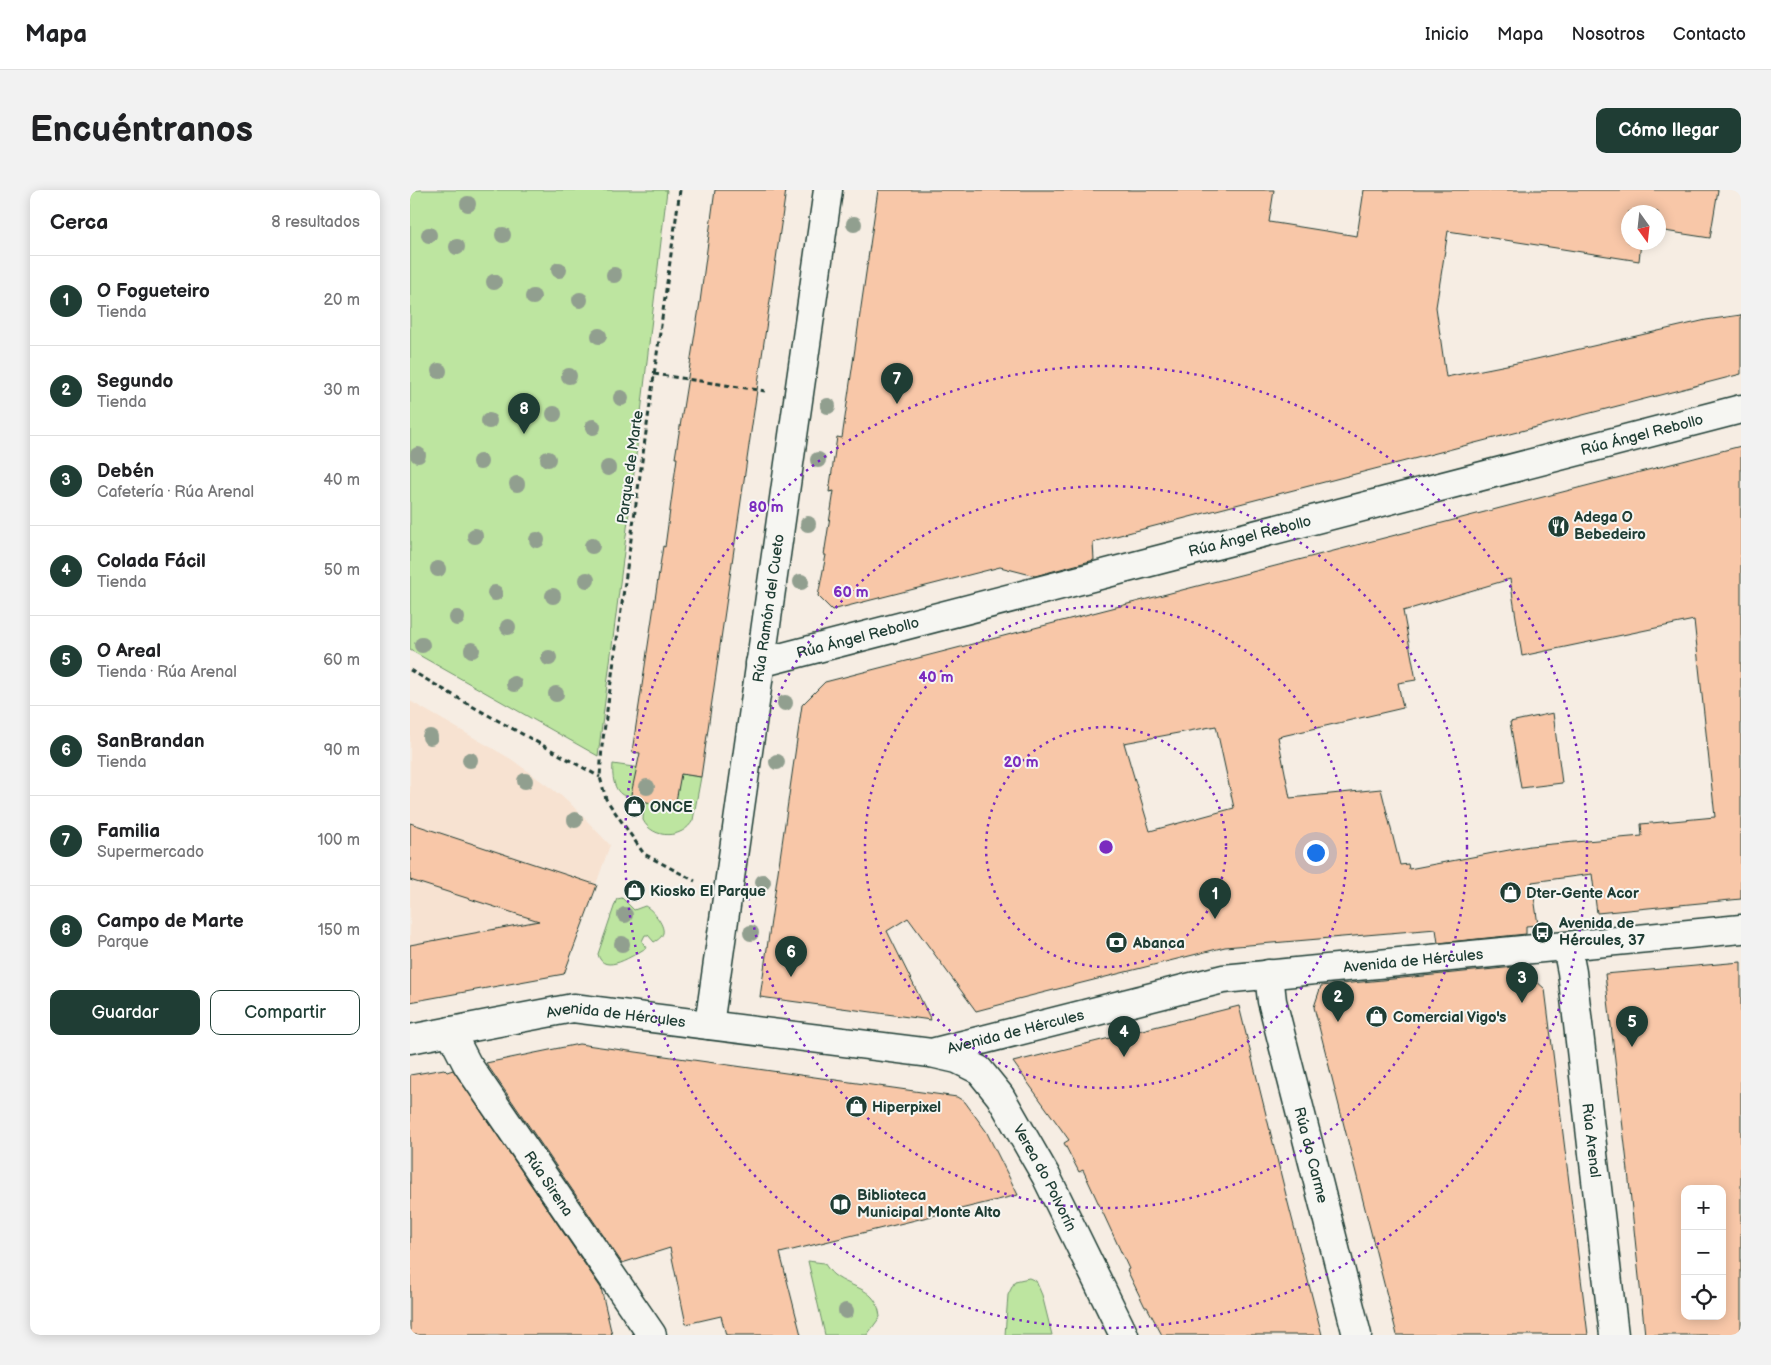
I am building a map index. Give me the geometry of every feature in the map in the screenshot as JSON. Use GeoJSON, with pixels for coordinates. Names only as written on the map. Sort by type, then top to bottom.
{"type":"FeatureCollection","features":[{"type":"Feature","properties":{"kind":"street","name":"Rúa Ramón del Cueto"},"geometry":{"type":"LineString","coordinates":[[709,1025],[828,190]]}},
{"type":"Feature","properties":{"kind":"street","name":"Rúa Ángel Rebollo"},"geometry":{"type":"LineString","coordinates":[[760,663],[1741,409]]}},
{"type":"Feature","properties":{"kind":"street","name":"Avenida de Hércules"},"geometry":{"type":"LineString","coordinates":[[410,1039],[572,1008],[931,1053],[1223,978],[1567,947],[1741,929]]}},
{"type":"Feature","properties":{"kind":"street","name":"Rúa Arenal"},"geometry":{"type":"LineString","coordinates":[[1567,947],[1574,992],[1614,1335]]}},
{"type":"Feature","properties":{"kind":"street","name":"Rúa do Carme"},"geometry":{"type":"LineString","coordinates":[[1269,974],[1272,1001],[1357,1335]]}},
{"type":"Feature","properties":{"kind":"street","name":"Rúa Sirena"},"geometry":{"type":"LineString","coordinates":[[450,1031],[467,1064],[652,1335]]}},
{"type":"Feature","properties":{"kind":"street","name":"Verea do Polvorín"},"geometry":{"type":"LineString","coordinates":[[931,1053],[957,1060],[979,1070],[1000,1096],[1046,1176],[1124,1335]]}},
{"type":"Feature","properties":{"kind":"path","name":"Parque de Marte"},"geometry":{"type":"LineString","coordinates":[[600,777],[602,746],[680,190]]}},
{"type":"Feature","properties":{"kind":"path"},"geometry":{"type":"LineString","coordinates":[[654,374],[798,396]]}},
{"type":"Feature","properties":{"kind":"path"},"geometry":{"type":"LineString","coordinates":[[410,670],[600,777],[606,799],[644,854],[727,898]]}},
{"type":"Feature","properties":{"kind":"shaded area"},"geometry":{"type":"Polygon","coordinates":[[[410,701],[511,759],[567,800],[610,845],[564,974],[410,1002],[410,701]]]}},
{"type":"Feature","properties":{"kind":"green space"},"geometry":{"type":"Polygon","coordinates":[[[415,190],[667,190],[598,756],[410,650],[410,194],[415,190]]]}},
{"type":"Feature","properties":{"kind":"green space"},"geometry":{"type":"Polygon","coordinates":[[[613,764],[701,777],[693,820],[682,831],[675,834],[661,834],[648,827],[643,820],[644,801],[625,796],[618,791],[613,777],[613,764]]]}},
{"type":"Feature","properties":{"kind":"green space"},"geometry":{"type":"Polygon","coordinates":[[[622,898],[634,910],[645,906],[651,910],[660,922],[663,933],[654,942],[648,935],[645,935],[642,941],[646,948],[620,962],[606,964],[601,961],[598,954],[616,901],[622,898]]]}},
{"type":"Feature","properties":{"kind":"green space"},"geometry":{"type":"Polygon","coordinates":[[[808,1261],[824,1263],[834,1275],[863,1290],[874,1300],[880,1317],[867,1335],[825,1335],[808,1261]]]}},
{"type":"Feature","properties":{"kind":"green space"},"geometry":{"type":"Polygon","coordinates":[[[1029,1278],[1036,1281],[1042,1295],[1052,1335],[1005,1335],[1008,1295],[1015,1281],[1029,1278]]]}},
{"type":"Feature","properties":{"kind":"building"},"geometry":{"type":"Polygon","coordinates":[[[715,190],[786,190],[701,777],[681,774],[675,807],[630,799],[640,753],[632,752],[663,546],[665,547],[677,458],[675,458],[700,302],[715,190]]]}},
{"type":"Feature","properties":{"kind":"building"},"geometry":{"type":"Polygon","coordinates":[[[878,190],[1274,190],[1269,222],[1357,236],[1364,190],[1718,190],[1710,238],[1666,231],[1666,205],[1621,205],[1621,250],[1640,250],[1639,261],[1448,231],[1436,307],[1446,377],[1532,360],[1706,320],[1741,315],[1741,374],[1093,542],[1094,560],[1035,576],[1000,567],[832,610],[818,596],[826,555],[824,555],[834,491],[829,492],[837,437],[842,438],[878,190]]]}},
{"type":"Feature","properties":{"kind":"building"},"geometry":{"type":"Polygon","coordinates":[[[1741,446],[1741,899],[1597,913],[1592,874],[1532,882],[1538,925],[1526,926],[1526,934],[1438,943],[1436,929],[1225,947],[976,1011],[908,918],[887,931],[931,1020],[760,997],[802,705],[825,682],[1741,446]],[[1510,579],[1403,611],[1416,680],[1398,683],[1403,708],[1278,737],[1290,798],[1381,789],[1400,865],[1408,864],[1409,869],[1530,846],[1642,836],[1641,824],[1715,817],[1694,620],[1522,656],[1510,579]],[[1216,726],[1124,743],[1150,831],[1234,808],[1216,726]]]}},
{"type":"Feature","properties":{"kind":"building"},"geometry":{"type":"Polygon","coordinates":[[[1553,713],[1562,783],[1521,788],[1510,722],[1553,713]]]}},
{"type":"Feature","properties":{"kind":"building"},"geometry":{"type":"Polygon","coordinates":[[[410,823],[597,885],[564,974],[410,1002],[410,945],[539,921],[410,880],[410,823]]]}},
{"type":"Feature","properties":{"kind":"building"},"geometry":{"type":"Polygon","coordinates":[[[1741,962],[1741,1335],[1645,1335],[1605,974],[1741,962]]]}},
{"type":"Feature","properties":{"kind":"building"},"geometry":{"type":"Polygon","coordinates":[[[1525,966],[1525,971],[1545,989],[1588,1335],[1397,1335],[1314,1007],[1321,986],[1525,966]]]}},
{"type":"Feature","properties":{"kind":"building"},"geometry":{"type":"Polygon","coordinates":[[[1239,1006],[1322,1335],[1162,1335],[1147,1307],[1145,1307],[1127,1270],[1129,1269],[1083,1170],[1079,1172],[1064,1143],[1069,1140],[1013,1062],[1239,1006]]]}},
{"type":"Feature","properties":{"kind":"building"},"geometry":{"type":"Polygon","coordinates":[[[579,1044],[957,1097],[965,1102],[986,1131],[1018,1195],[780,1253],[801,1335],[726,1335],[721,1316],[686,1324],[670,1248],[622,1263],[486,1063],[579,1044]]]}},
{"type":"Feature","properties":{"kind":"building"},"geometry":{"type":"Polygon","coordinates":[[[444,1069],[447,1072],[453,1070],[601,1288],[612,1335],[410,1335],[410,1075],[444,1069]]]}},
{"type":"Feature","properties":{"kind":"place","name":"Familia"},"geometry":{"type":"Point","coordinates":[897,404]}},
{"type":"Feature","properties":{"kind":"place","name":"Campo de Marte"},"geometry":{"type":"Point","coordinates":[524,434]}},
{"type":"Feature","properties":{"kind":"place","name":"Adega O Bebedeiro"},"geometry":{"type":"Point","coordinates":[1558,526]}},
{"type":"Feature","properties":{"kind":"place","name":"ONCE"},"geometry":{"type":"Point","coordinates":[634,807]}},
{"type":"Feature","properties":{"kind":"place","name":"Kiosko El Parque"},"geometry":{"type":"Point","coordinates":[634,891]}},
{"type":"Feature","properties":{"kind":"place","name":"Dter-Gente Acor"},"geometry":{"type":"Point","coordinates":[1510,893]}},
{"type":"Feature","properties":{"kind":"place","name":"O Fogueteiro"},"geometry":{"type":"Point","coordinates":[1215,919]}},
{"type":"Feature","properties":{"kind":"place","name":"Avenida de Hércules, 37"},"geometry":{"type":"Point","coordinates":[1543,932]}},
{"type":"Feature","properties":{"kind":"place","name":"Abanca"},"geometry":{"type":"Point","coordinates":[1117,943]}},
{"type":"Feature","properties":{"kind":"place","name":"SanBrandan"},"geometry":{"type":"Point","coordinates":[791,977]}},
{"type":"Feature","properties":{"kind":"place","name":"Debén"},"geometry":{"type":"Point","coordinates":[1522,1003]}},
{"type":"Feature","properties":{"kind":"place","name":"Comercial Vigo's"},"geometry":{"type":"Point","coordinates":[1377,1017]}},
{"type":"Feature","properties":{"kind":"place","name":"Segundo"},"geometry":{"type":"Point","coordinates":[1338,1022]}},
{"type":"Feature","properties":{"kind":"place","name":"O Areal"},"geometry":{"type":"Point","coordinates":[1632,1047]}},
{"type":"Feature","properties":{"kind":"place","name":"Colada Fácil"},"geometry":{"type":"Point","coordinates":[1124,1057]}},
{"type":"Feature","properties":{"kind":"place","name":"Hiperpixel"},"geometry":{"type":"Point","coordinates":[856,1107]}},
{"type":"Feature","properties":{"kind":"place","name":"Biblioteca Municipal Monte Alto"},"geometry":{"type":"Point","coordinates":[841,1204]}}]}
